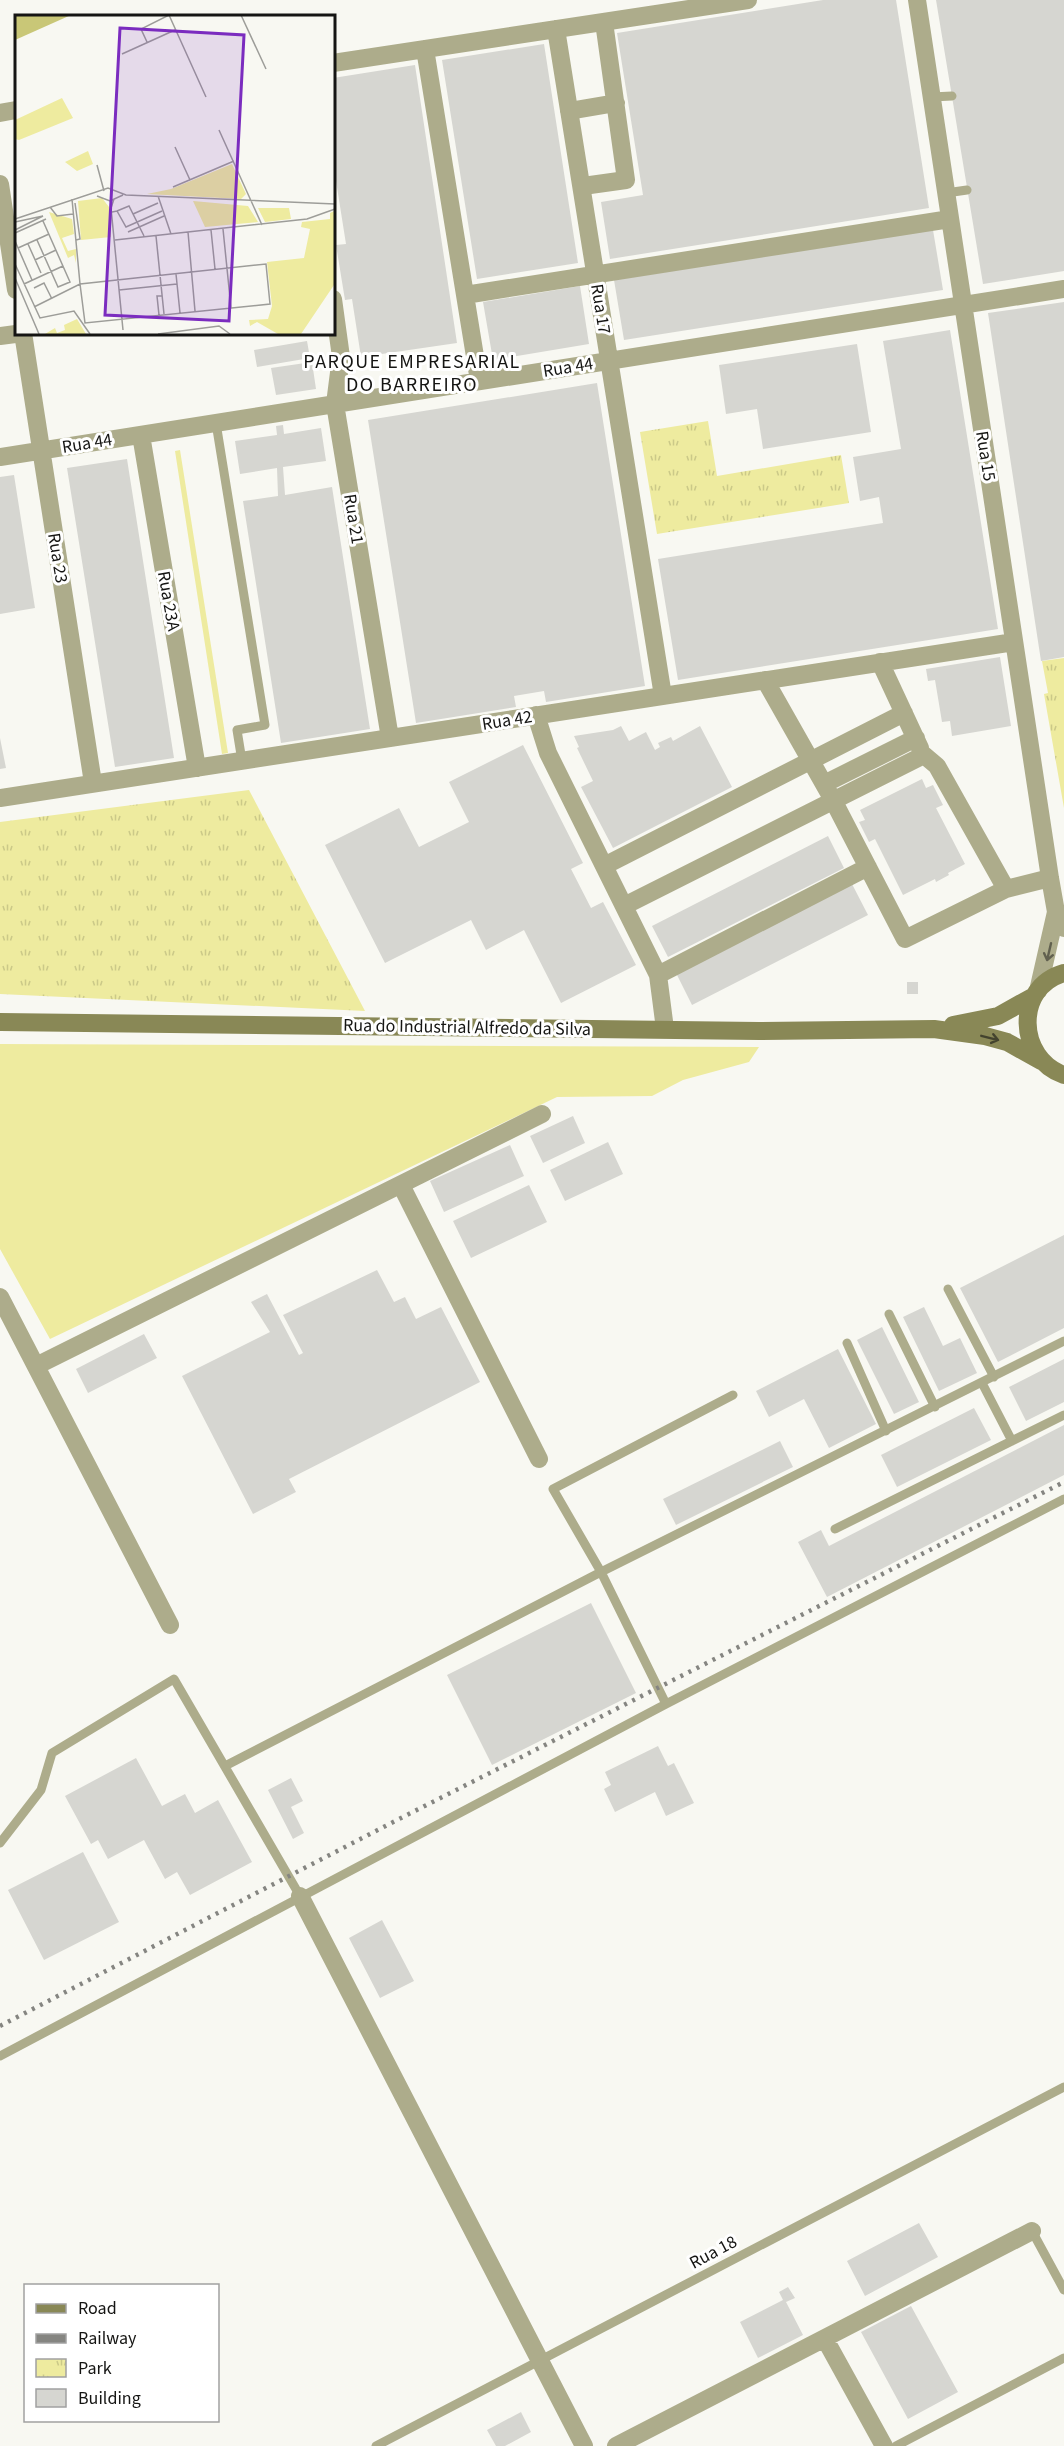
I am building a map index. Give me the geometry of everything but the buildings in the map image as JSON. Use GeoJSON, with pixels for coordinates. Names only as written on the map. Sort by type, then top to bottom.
{"type":"FeatureCollection","features":[{"type":"Feature","properties":{"kind":"street"},"geometry":{"type":"LineString","coordinates":[[334,63],[748,0]]}},
{"type":"Feature","properties":{"kind":"street","name":"Rua 15"},"geometry":{"type":"LineString","coordinates":[[917,0],[1050,878],[1060,920],[1036,994]]}},
{"type":"Feature","properties":{"kind":"street"},"geometry":{"type":"LineString","coordinates":[[583,186],[626,180],[604,22]]}},
{"type":"Feature","properties":{"kind":"street","name":"Rua 17"},"geometry":{"type":"LineString","coordinates":[[556,29],[663,696]]}},
{"type":"Feature","properties":{"kind":"street"},"geometry":{"type":"LineString","coordinates":[[425,49],[479,381]]}},
{"type":"Feature","properties":{"kind":"street"},"geometry":{"type":"LineString","coordinates":[[570,111],[616,104]]}},
{"type":"Feature","properties":{"kind":"street"},"geometry":{"type":"LineString","coordinates":[[0,112],[15,110]]}},
{"type":"Feature","properties":{"kind":"street"},"geometry":{"type":"LineString","coordinates":[[0,184],[15,283]]}},
{"type":"Feature","properties":{"kind":"street"},"geometry":{"type":"LineString","coordinates":[[465,295],[950,219]]}},
{"type":"Feature","properties":{"kind":"street","name":"Rua 44"},"geometry":{"type":"LineString","coordinates":[[0,457],[1064,289]]}},
{"type":"Feature","properties":{"kind":"street","name":"Rua 21"},"geometry":{"type":"LineString","coordinates":[[334,306],[341,357],[335,404],[390,738]]}},
{"type":"Feature","properties":{"kind":"street"},"geometry":{"type":"LineString","coordinates":[[0,336],[15,334]]}},
{"type":"Feature","properties":{"kind":"street","name":"Rua 23"},"geometry":{"type":"LineString","coordinates":[[23,334],[93,783]]}},
{"type":"Feature","properties":{"kind":"street","name":"Rua 23A"},"geometry":{"type":"LineString","coordinates":[[141,435],[197,768]]}},
{"type":"Feature","properties":{"kind":"street","name":"Rua 42"},"geometry":{"type":"LineString","coordinates":[[0,798],[1014,642]]}},
{"type":"Feature","properties":{"kind":"street"},"geometry":{"type":"LineString","coordinates":[[880,662],[920,746],[937,766],[1005,890]]}},
{"type":"Feature","properties":{"kind":"street"},"geometry":{"type":"LineString","coordinates":[[765,680],[829,792],[904,939],[1005,890],[1050,878]]}},
{"type":"Feature","properties":{"kind":"street"},"geometry":{"type":"LineString","coordinates":[[604,866],[904,713]]}},
{"type":"Feature","properties":{"kind":"street"},"geometry":{"type":"LineString","coordinates":[[536,715],[548,753],[658,975],[665,1029]]}},
{"type":"Feature","properties":{"kind":"street"},"geometry":{"type":"LineString","coordinates":[[624,906],[829,792],[920,746]]}},
{"type":"Feature","properties":{"kind":"street"},"geometry":{"type":"LineString","coordinates":[[658,975],[868,867]]}},
{"type":"Feature","properties":{"kind":"street","name":"Rua do Industrial Alfredo da Silva"},"geometry":{"type":"LineString","coordinates":[[934,1029],[998,1016],[1036,994],[1044,984],[1064,973]]}},
{"type":"Feature","properties":{"kind":"street"},"geometry":{"type":"LineString","coordinates":[[1036,994],[1028,1011],[1026,1027],[1030,1045],[1041,1061]]}},
{"type":"Feature","properties":{"kind":"street","name":"Rua do Industrial Alfredo da Silva"},"geometry":{"type":"LineString","coordinates":[[0,1022],[665,1029],[934,1029],[985,1036],[1026,1050],[1064,1075]]}},
{"type":"Feature","properties":{"kind":"street"},"geometry":{"type":"LineString","coordinates":[[36,1366],[542,1114]]}},
{"type":"Feature","properties":{"kind":"street"},"geometry":{"type":"LineString","coordinates":[[401,1185],[539,1459]]}},
{"type":"Feature","properties":{"kind":"street"},"geometry":{"type":"LineString","coordinates":[[0,1297],[170,1625]]}},
{"type":"Feature","properties":{"kind":"street"},"geometry":{"type":"LineString","coordinates":[[300,1896],[584,2446]]}},
{"type":"Feature","properties":{"kind":"street"},"geometry":{"type":"LineString","coordinates":[[616,2446],[1032,2231]]}},
{"type":"Feature","properties":{"kind":"street"},"geometry":{"type":"LineString","coordinates":[[825,2339],[884,2446]]}},
{"type":"Feature","properties":{"kind":"lane"},"geometry":{"type":"LineString","coordinates":[[932,98],[952,96]]}},
{"type":"Feature","properties":{"kind":"lane"},"geometry":{"type":"LineString","coordinates":[[946,193],[967,190]]}},
{"type":"Feature","properties":{"kind":"lane"},"geometry":{"type":"LineString","coordinates":[[216,423],[265,725],[237,730],[242,761]]}},
{"type":"Feature","properties":{"kind":"lane"},"geometry":{"type":"LineString","coordinates":[[948,1289],[994,1377]]}},
{"type":"Feature","properties":{"kind":"lane"},"geometry":{"type":"LineString","coordinates":[[889,1314],[934,1407]]}},
{"type":"Feature","properties":{"kind":"lane"},"geometry":{"type":"LineString","coordinates":[[225,1766],[601,1572],[1064,1341]]}},
{"type":"Feature","properties":{"kind":"lane"},"geometry":{"type":"LineString","coordinates":[[847,1342],[886,1431]]}},
{"type":"Feature","properties":{"kind":"lane"},"geometry":{"type":"LineString","coordinates":[[982,1383],[1012,1441]]}},
{"type":"Feature","properties":{"kind":"lane"},"geometry":{"type":"LineString","coordinates":[[666,1704],[601,1572],[553,1489],[734,1395]]}},
{"type":"Feature","properties":{"kind":"lane"},"geometry":{"type":"LineString","coordinates":[[835,1529],[1064,1415]]}},
{"type":"Feature","properties":{"kind":"lane"},"geometry":{"type":"LineString","coordinates":[[0,2056],[666,1704],[1064,1498]]}},
{"type":"Feature","properties":{"kind":"lane"},"geometry":{"type":"LineString","coordinates":[[0,1843],[41,1790],[52,1754],[174,1679],[300,1896]]}},
{"type":"Feature","properties":{"kind":"lane","name":"Rua 18"},"geometry":{"type":"LineString","coordinates":[[383,2444],[1064,2087]]}},
{"type":"Feature","properties":{"kind":"lane"},"geometry":{"type":"LineString","coordinates":[[1032,2231],[1064,2290]]}},
{"type":"Feature","properties":{"kind":"lane"},"geometry":{"type":"LineString","coordinates":[[896,2446],[1064,2358]]}},
{"type":"Feature","properties":{"kind":"green space"},"geometry":{"type":"Polygon","coordinates":[[[708,421],[717,476],[841,455],[849,503],[657,534],[640,432],[708,421]]]}},
{"type":"Feature","properties":{"kind":"green space"},"geometry":{"type":"Polygon","coordinates":[[[180,450],[228,753],[222,754],[175,451],[180,450]]]}},
{"type":"Feature","properties":{"kind":"green space"},"geometry":{"type":"Polygon","coordinates":[[[1064,658],[1064,808],[1044,694],[1048,693],[1042,661],[1064,658]]]}},
{"type":"Feature","properties":{"kind":"green space"},"geometry":{"type":"Polygon","coordinates":[[[249,790],[365,1011],[0,994],[0,822],[249,790]]]}},
{"type":"Feature","properties":{"kind":"green space"},"geometry":{"type":"Polygon","coordinates":[[[0,1044],[759,1047],[749,1062],[683,1080],[652,1096],[557,1097],[50,1339],[0,1249],[0,1044]]]}},
{"type":"Feature","properties":{"kind":"railway"},"geometry":{"type":"LineString","coordinates":[[0,2026],[397,1820],[1064,1482]]}},
{"type":"Feature","properties":{"kind":"district","name":"PARQUE EMPRESARIAL DO BARREIRO"},"geometry":{"type":"Point","coordinates":[412,372]}}]}
